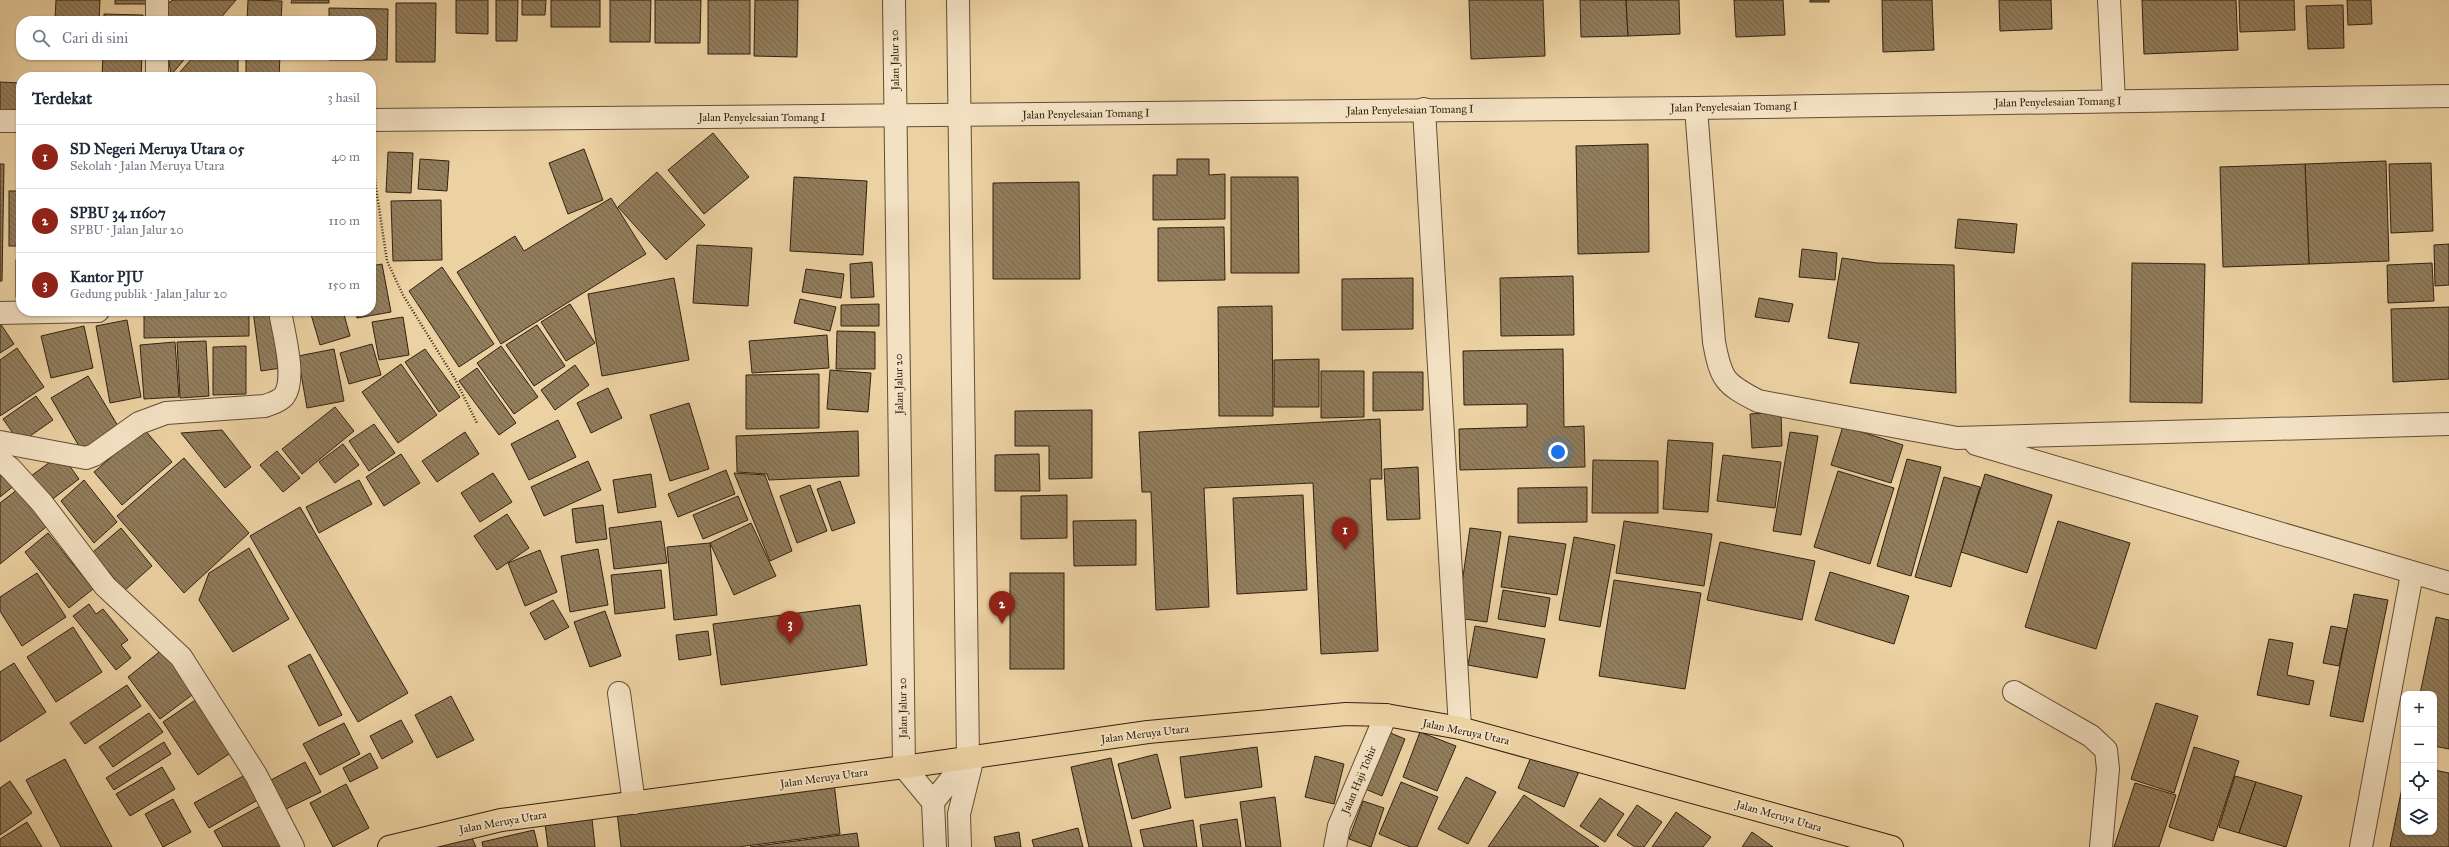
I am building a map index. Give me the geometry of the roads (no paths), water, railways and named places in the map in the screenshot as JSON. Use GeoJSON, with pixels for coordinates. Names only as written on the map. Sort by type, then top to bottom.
{"type":"FeatureCollection","features":[{"type":"Feature","properties":{"kind":"main road","name":"Jalan Meruya Utara"},"geometry":{"type":"LineString","coordinates":[[389,847],[501,820],[904,767],[1148,732],[1346,714],[1386,715],[1460,728],[1892,847]]}},
{"type":"Feature","properties":{"kind":"street"},"geometry":{"type":"LineString","coordinates":[[157,0],[157,16]]}},
{"type":"Feature","properties":{"kind":"street","name":"Jalan Jalur 20"},"geometry":{"type":"LineString","coordinates":[[894,0],[904,767]]}},
{"type":"Feature","properties":{"kind":"street"},"geometry":{"type":"LineString","coordinates":[[958,0],[970,757],[959,814],[960,847]]}},
{"type":"Feature","properties":{"kind":"street"},"geometry":{"type":"LineString","coordinates":[[2109,0],[2114,101]]}},
{"type":"Feature","properties":{"kind":"street"},"geometry":{"type":"LineString","coordinates":[[157,60],[157,72]]}},
{"type":"Feature","properties":{"kind":"street","name":"Jalan Penyelesaian Tomang I"},"geometry":{"type":"LineString","coordinates":[[376,120],[959,116],[1424,109],[1696,108],[2449,96]]}},
{"type":"Feature","properties":{"kind":"street"},"geometry":{"type":"LineString","coordinates":[[1696,108],[1714,342],[1719,369],[1733,388],[1758,401],[1957,438],[2412,574],[2449,583]]}},
{"type":"Feature","properties":{"kind":"street"},"geometry":{"type":"LineString","coordinates":[[1424,109],[1460,728]]}},
{"type":"Feature","properties":{"kind":"street"},"geometry":{"type":"LineString","coordinates":[[0,121],[16,121]]}},
{"type":"Feature","properties":{"kind":"street"},"geometry":{"type":"LineString","coordinates":[[0,313],[16,313]]}},
{"type":"Feature","properties":{"kind":"street"},"geometry":{"type":"LineString","coordinates":[[0,442],[86,458],[94,456],[139,423],[166,413],[265,406],[278,401],[287,391],[289,378],[281,316]]}},
{"type":"Feature","properties":{"kind":"street"},"geometry":{"type":"LineString","coordinates":[[1957,438],[2449,424]]}},
{"type":"Feature","properties":{"kind":"street"},"geometry":{"type":"LineString","coordinates":[[0,460],[42,502],[105,586],[181,657],[256,775],[293,847]]}},
{"type":"Feature","properties":{"kind":"street"},"geometry":{"type":"LineString","coordinates":[[2361,847],[2412,574]]}},
{"type":"Feature","properties":{"kind":"street"},"geometry":{"type":"LineString","coordinates":[[2014,692],[2091,736],[2106,750],[2108,769],[2100,847]]}},
{"type":"Feature","properties":{"kind":"street"},"geometry":{"type":"LineString","coordinates":[[619,693],[634,803]]}},
{"type":"Feature","properties":{"kind":"street","name":"Jalan Haji Tohir"},"geometry":{"type":"LineString","coordinates":[[1334,847],[1339,826],[1386,715]]}},
{"type":"Feature","properties":{"kind":"street"},"geometry":{"type":"LineString","coordinates":[[933,802],[970,757]]}},
{"type":"Feature","properties":{"kind":"street"},"geometry":{"type":"LineString","coordinates":[[904,767],[933,802],[935,847]]}},
{"type":"Feature","properties":{"kind":"place","name":"SD Negeri Meruya Utara 05"},"geometry":{"type":"Point","coordinates":[1345,550]}},
{"type":"Feature","properties":{"kind":"place","name":"SPBU 34 11607"},"geometry":{"type":"Point","coordinates":[1002,624]}},
{"type":"Feature","properties":{"kind":"place","name":"Kantor PJU"},"geometry":{"type":"Point","coordinates":[790,644]}}]}
